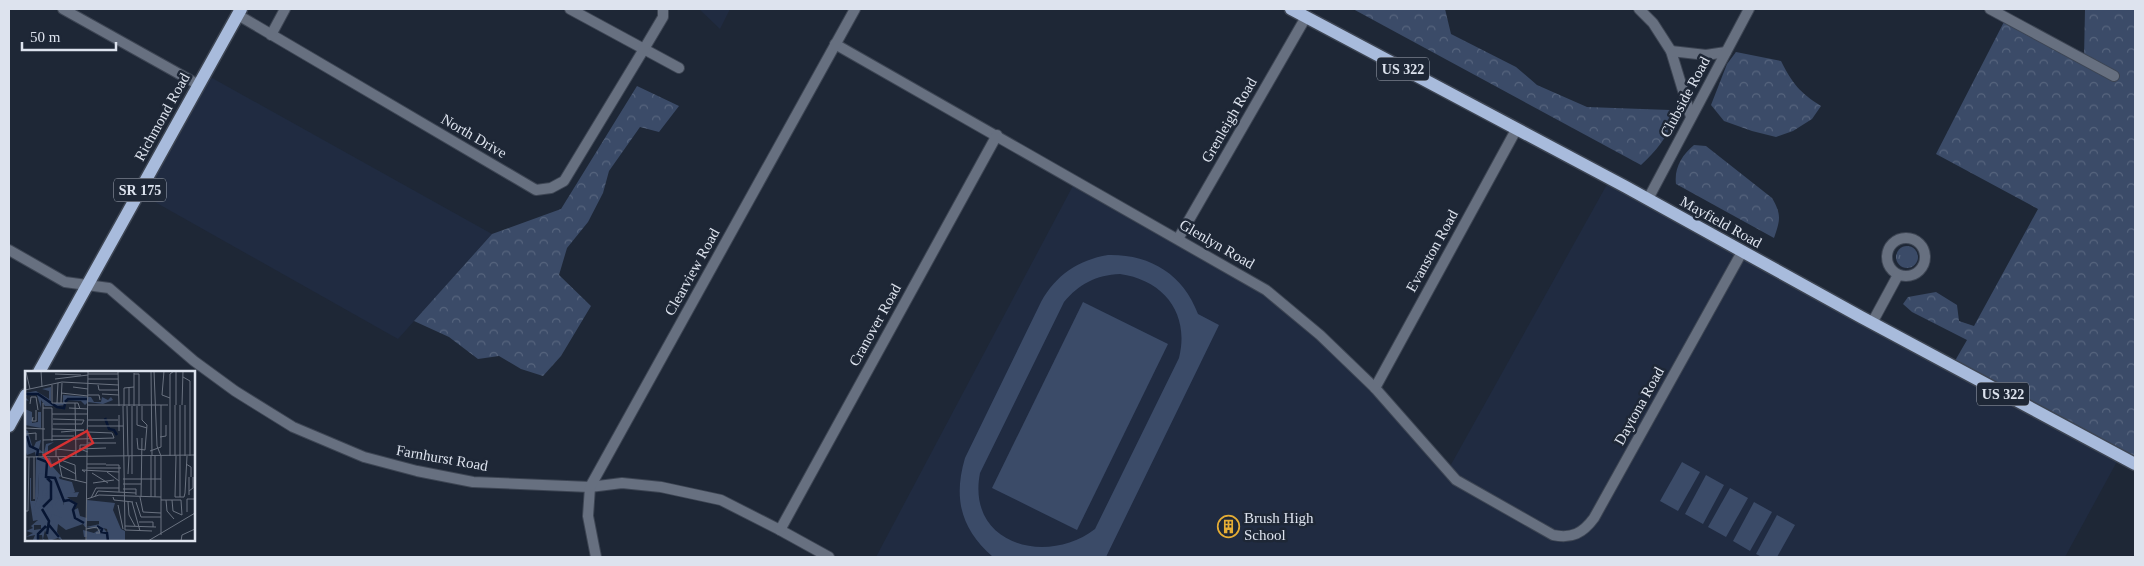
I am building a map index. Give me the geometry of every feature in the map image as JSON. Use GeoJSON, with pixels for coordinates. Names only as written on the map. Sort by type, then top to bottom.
{"type":"FeatureCollection","features":[{"type":"Feature","properties":{"kind":"main road","name":"Mayfield Road"},"geometry":{"type":"LineString","coordinates":[[1291,9],[1648,199],[1872,323],[2135,464]]}},
{"type":"Feature","properties":{"kind":"main road","name":"Richmond Road"},"geometry":{"type":"LineString","coordinates":[[40,371],[239,12]]}},
{"type":"Feature","properties":{"kind":"main road"},"geometry":{"type":"LineString","coordinates":[[9,426],[25,397]]}},
{"type":"Feature","properties":{"kind":"street"},"geometry":{"type":"LineString","coordinates":[[63,9],[199,85]]}},
{"type":"Feature","properties":{"kind":"street"},"geometry":{"type":"LineString","coordinates":[[271,35],[285,9]]}},
{"type":"Feature","properties":{"kind":"street"},"geometry":{"type":"LineString","coordinates":[[570,9],[679,68]]}},
{"type":"Feature","properties":{"kind":"street","name":"North Drive"},"geometry":{"type":"LineString","coordinates":[[239,12],[271,35],[536,190],[551,188],[564,181],[663,17],[662,9]]}},
{"type":"Feature","properties":{"kind":"street","name":"Clearview Road"},"geometry":{"type":"LineString","coordinates":[[596,557],[588,516],[590,487],[855,9]]}},
{"type":"Feature","properties":{"kind":"street"},"geometry":{"type":"LineString","coordinates":[[1638,9],[1653,23],[1671,51],[1691,116]]}},
{"type":"Feature","properties":{"kind":"street","name":"Clubside Road"},"geometry":{"type":"LineString","coordinates":[[1648,199],[1749,9]]}},
{"type":"Feature","properties":{"kind":"street"},"geometry":{"type":"LineString","coordinates":[[1990,9],[2114,76]]}},
{"type":"Feature","properties":{"kind":"street","name":"Grenleigh Road"},"geometry":{"type":"LineString","coordinates":[[1178,239],[1306,17]]}},
{"type":"Feature","properties":{"kind":"street","name":"Glenlyn Road"},"geometry":{"type":"LineString","coordinates":[[835,44],[1266,290],[1320,335],[1375,388],[1456,480],[1539,528]]}},
{"type":"Feature","properties":{"kind":"street"},"geometry":{"type":"LineString","coordinates":[[1671,51],[1706,55],[1726,52]]}},
{"type":"Feature","properties":{"kind":"street","name":"Evanston Road"},"geometry":{"type":"LineString","coordinates":[[1375,388],[1516,130]]}},
{"type":"Feature","properties":{"kind":"street","name":"Cranover Road"},"geometry":{"type":"LineString","coordinates":[[780,530],[997,135]]}},
{"type":"Feature","properties":{"kind":"street","name":"Farnhurst Road"},"geometry":{"type":"LineString","coordinates":[[9,250],[65,282],[110,288],[194,361],[235,391],[293,427],[364,458],[473,482],[590,487],[622,483],[661,487],[721,500],[829,557]]}},
{"type":"Feature","properties":{"kind":"street","name":"Daytona Road"},"geometry":{"type":"LineString","coordinates":[[1539,528],[1562,537],[1578,534],[1587,527],[1742,252]]}},
{"type":"Feature","properties":{"kind":"street"},"geometry":{"type":"LineString","coordinates":[[1872,323],[1898,275]]}},
{"type":"Feature","properties":{"kind":"shaded area"},"geometry":{"type":"Polygon","coordinates":[[[699,9],[730,9],[720,29],[699,9]]]}},
{"type":"Feature","properties":{"kind":"shaded area"},"geometry":{"type":"Polygon","coordinates":[[[205,74],[492,234],[398,339],[139,193],[205,74]]]}},
{"type":"Feature","properties":{"kind":"shaded area"},"geometry":{"type":"Polygon","coordinates":[[[1610,179],[2120,456],[2065,557],[876,557],[1076,180],[1266,290],[1320,335],[1448,470],[1610,179]]]}},
{"type":"Feature","properties":{"kind":"green space"},"geometry":{"type":"Polygon","coordinates":[[[1353,9],[1445,9],[1451,34],[1516,67],[1537,85],[1587,107],[1670,110],[1674,118],[1660,144],[1641,165],[1353,9]]]}},
{"type":"Feature","properties":{"kind":"green space"},"geometry":{"type":"Polygon","coordinates":[[[2085,9],[2135,9],[2135,464],[1952,366],[1967,340],[1912,312],[1903,304],[1908,297],[1936,292],[1957,305],[1959,321],[1974,326],[2038,209],[1936,154],[2006,18],[2084,59],[2085,9]]]}},
{"type":"Feature","properties":{"kind":"green space"},"geometry":{"type":"Polygon","coordinates":[[[1736,52],[1781,61],[1797,87],[1807,97],[1821,106],[1812,119],[1793,131],[1776,137],[1724,121],[1711,105],[1727,64],[1736,52]]]}},
{"type":"Feature","properties":{"kind":"green space"},"geometry":{"type":"Polygon","coordinates":[[[637,86],[679,106],[659,132],[640,127],[609,171],[603,193],[588,222],[567,248],[559,275],[591,306],[561,356],[543,376],[521,369],[499,356],[478,359],[449,337],[414,321],[492,234],[561,209],[637,86]]]}},
{"type":"Feature","properties":{"kind":"green space"},"geometry":{"type":"Polygon","coordinates":[[[1694,145],[1706,146],[1772,198],[1779,213],[1778,227],[1774,238],[1676,184],[1676,173],[1680,162],[1694,145]]]}},
{"type":"Feature","properties":{"kind":"green space"},"geometry":{"type":"Polygon","coordinates":[[[1907,246],[1917,253],[1918,257],[1911,267],[1907,268],[1897,261],[1896,257],[1903,247],[1907,246]]]}},
{"type":"Feature","properties":{"kind":"green space"},"geometry":{"type":"Polygon","coordinates":[[[1108,255],[1138,258],[1163,269],[1184,288],[1198,314],[1219,325],[1106,557],[993,557],[973,535],[962,512],[960,487],[965,458],[1047,292],[1069,270],[1097,257],[1108,255]],[[1120,274],[1103,276],[1082,285],[1064,302],[980,473],[979,498],[985,517],[998,532],[1014,542],[1034,547],[1055,546],[1076,540],[1095,529],[1179,358],[1181,327],[1177,314],[1161,292],[1149,283],[1120,274]]]}},
{"type":"Feature","properties":{"kind":"green space"},"geometry":{"type":"Polygon","coordinates":[[[1083,302],[1168,344],[1077,530],[992,488],[1083,302]]]}},
{"type":"Feature","properties":{"kind":"green space"},"geometry":{"type":"Polygon","coordinates":[[[1682,462],[1700,472],[1678,511],[1660,501],[1682,462]]]}},
{"type":"Feature","properties":{"kind":"green space"},"geometry":{"type":"Polygon","coordinates":[[[1706,475],[1724,485],[1703,524],[1685,514],[1706,475]]]}},
{"type":"Feature","properties":{"kind":"green space"},"geometry":{"type":"Polygon","coordinates":[[[1730,488],[1748,498],[1726,537],[1708,527],[1730,488]]]}},
{"type":"Feature","properties":{"kind":"green space"},"geometry":{"type":"Polygon","coordinates":[[[1754,502],[1772,512],[1750,551],[1733,541],[1754,502]]]}},
{"type":"Feature","properties":{"kind":"green space"},"geometry":{"type":"Polygon","coordinates":[[[1777,515],[1795,525],[1777,557],[1762,557],[1756,554],[1777,515]]]}},
{"type":"Feature","properties":{"kind":"place","name":"Brush High School"},"geometry":{"type":"Point","coordinates":[1228,527]}}]}
